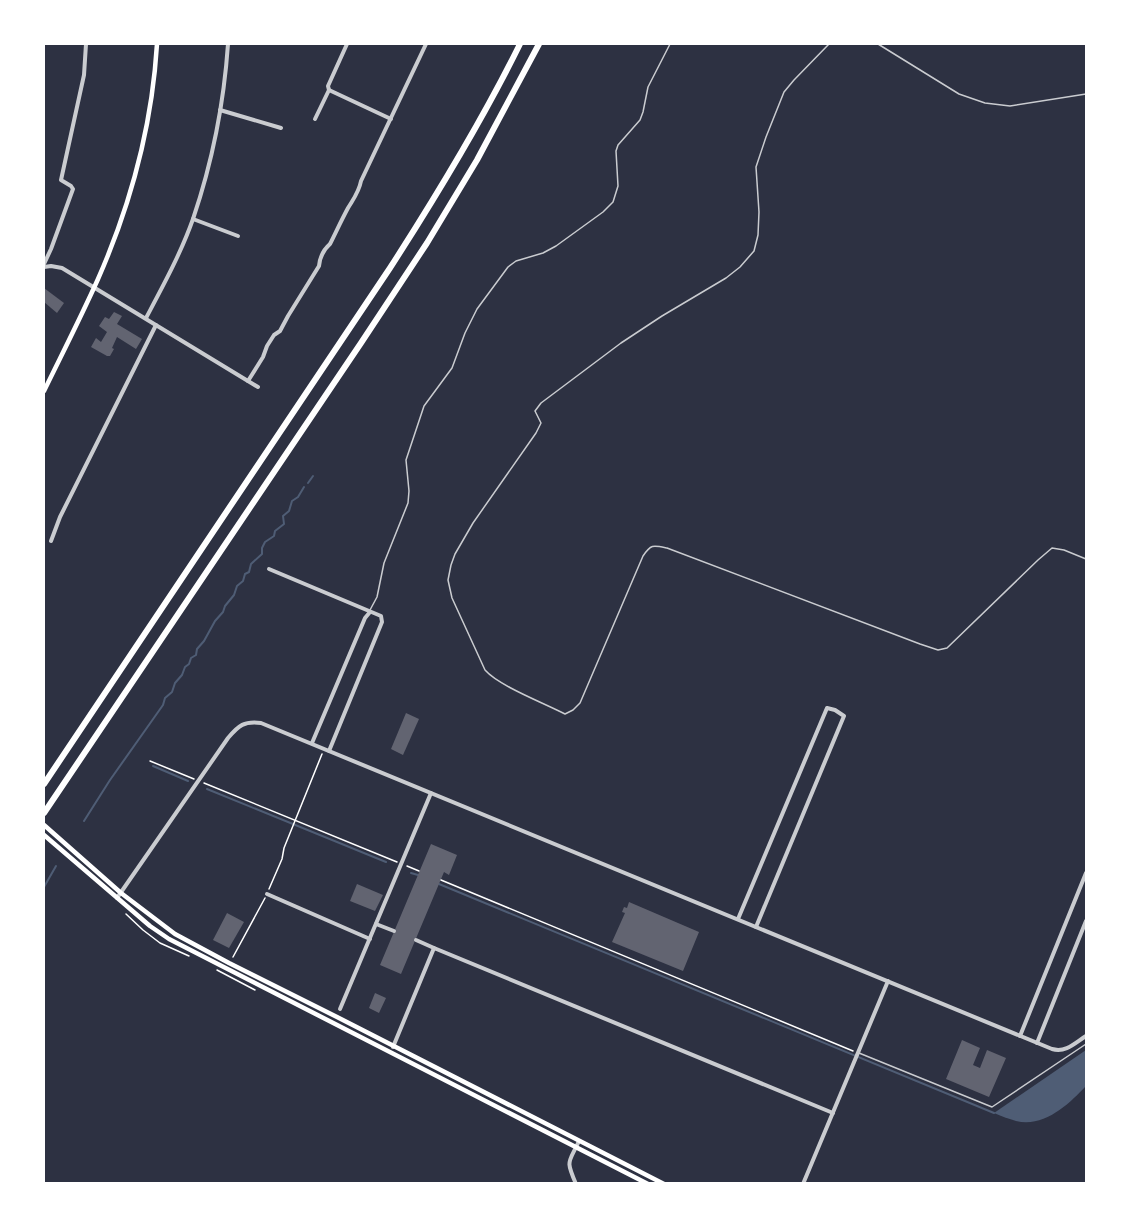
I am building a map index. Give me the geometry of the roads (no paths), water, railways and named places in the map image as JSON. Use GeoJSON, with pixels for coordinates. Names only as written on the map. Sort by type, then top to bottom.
{"type":"FeatureCollection","features":[{"type":"Feature","properties":{"kind":"highway"},"geometry":{"type":"LineString","coordinates":[[44,784],[434,200],[520,44]]}},
{"type":"Feature","properties":{"kind":"highway"},"geometry":{"type":"LineString","coordinates":[[44,813],[427,243],[477,160],[539,44]]}},
{"type":"Feature","properties":{"kind":"main road"},"geometry":{"type":"LineString","coordinates":[[44,391],[94,288],[127,204],[146,135],[157,44]]}},
{"type":"Feature","properties":{"kind":"main road"},"geometry":{"type":"LineString","coordinates":[[44,825],[155,920],[183,938],[664,1184]]}},
{"type":"Feature","properties":{"kind":"main road"},"geometry":{"type":"LineString","coordinates":[[44,835],[150,926],[169,939],[648,1184]]}},
{"type":"Feature","properties":{"kind":"street"},"geometry":{"type":"LineString","coordinates":[[86,44],[84,75],[61,180],[73,189],[44,265],[62,268],[258,387]]}},
{"type":"Feature","properties":{"kind":"street"},"geometry":{"type":"LineString","coordinates":[[146,318],[193,219],[220,110],[228,44]]}},
{"type":"Feature","properties":{"kind":"street"},"geometry":{"type":"LineString","coordinates":[[315,119],[347,44]]}},
{"type":"Feature","properties":{"kind":"street"},"geometry":{"type":"LineString","coordinates":[[248,381],[267,346],[286,322],[319,266],[319,257],[330,244],[360,189],[361,181],[426,44]]}},
{"type":"Feature","properties":{"kind":"street"},"geometry":{"type":"LineString","coordinates":[[329,90],[391,119]]}},
{"type":"Feature","properties":{"kind":"street"},"geometry":{"type":"LineString","coordinates":[[220,110],[281,128]]}},
{"type":"Feature","properties":{"kind":"street"},"geometry":{"type":"LineString","coordinates":[[193,219],[238,236]]}},
{"type":"Feature","properties":{"kind":"street"},"geometry":{"type":"LineString","coordinates":[[51,541],[60,517],[156,325]]}},
{"type":"Feature","properties":{"kind":"street"},"geometry":{"type":"LineString","coordinates":[[269,570],[381,616],[382,622],[327,750]]}},
{"type":"Feature","properties":{"kind":"street"},"geometry":{"type":"LineString","coordinates":[[312,743],[364,618],[370,612]]}},
{"type":"Feature","properties":{"kind":"street"},"geometry":{"type":"LineString","coordinates":[[738,919],[827,708],[835,710],[844,716],[756,927]]}},
{"type":"Feature","properties":{"kind":"street"},"geometry":{"type":"LineString","coordinates":[[117,898],[228,738],[237,728],[248,722],[261,723],[1059,1051],[1066,1050],[1086,1036]]}},
{"type":"Feature","properties":{"kind":"street"},"geometry":{"type":"LineString","coordinates":[[340,1009],[431,793]]}},
{"type":"Feature","properties":{"kind":"street"},"geometry":{"type":"LineString","coordinates":[[1020,1036],[1086,873]]}},
{"type":"Feature","properties":{"kind":"street"},"geometry":{"type":"LineString","coordinates":[[267,894],[370,939]]}},
{"type":"Feature","properties":{"kind":"street"},"geometry":{"type":"LineString","coordinates":[[1036,1042],[1086,921]]}},
{"type":"Feature","properties":{"kind":"street"},"geometry":{"type":"LineString","coordinates":[[376,924],[394,932]]}},
{"type":"Feature","properties":{"kind":"street"},"geometry":{"type":"LineString","coordinates":[[416,940],[833,1113]]}},
{"type":"Feature","properties":{"kind":"street"},"geometry":{"type":"LineString","coordinates":[[390,1052],[434,948]]}},
{"type":"Feature","properties":{"kind":"street"},"geometry":{"type":"LineString","coordinates":[[804,1184],[888,981]]}},
{"type":"Feature","properties":{"kind":"street"},"geometry":{"type":"LineString","coordinates":[[576,1184],[568,1163],[579,1141]]}},
{"type":"Feature","properties":{"kind":"lane"},"geometry":{"type":"LineString","coordinates":[[370,612],[377,597],[384,563],[408,503],[406,460],[424,406],[452,368],[477,309],[508,267],[516,261],[543,253],[556,246],[603,212],[613,202],[618,186],[615,157],[618,145],[640,120],[648,87],[670,44]]}},
{"type":"Feature","properties":{"kind":"lane"},"geometry":{"type":"LineString","coordinates":[[829,44],[784,92],[766,137],[756,167],[759,212],[758,235],[754,251],[726,278],[662,316],[542,403],[535,411],[541,423],[473,523],[455,554],[448,580],[452,598],[485,670],[502,683],[565,714],[573,710],[580,703],[643,556],[653,545],[667,548],[938,650],[947,648],[1052,548],[1086,559]]}},
{"type":"Feature","properties":{"kind":"lane"},"geometry":{"type":"LineString","coordinates":[[878,44],[959,94],[985,103],[1010,106],[1086,94]]}},
{"type":"Feature","properties":{"kind":"lane"},"geometry":{"type":"LineString","coordinates":[[858,1054],[992,1107],[1086,1044]]}},
{"type":"Feature","properties":{"kind":"water"},"geometry":{"type":"Polygon","coordinates":[[[1086,1050],[1086,1086],[1064,1107],[1046,1118],[1026,1122],[994,1113],[1086,1050]]]}},
{"type":"Feature","properties":{"kind":"waterway"},"geometry":{"type":"LineString","coordinates":[[308,483],[313,476]]}},
{"type":"Feature","properties":{"kind":"waterway"},"geometry":{"type":"LineString","coordinates":[[84,821],[163,705],[165,698],[172,692],[185,667],[196,655],[197,649],[234,595],[237,586],[249,572],[251,564],[262,554],[265,542],[274,536],[275,531],[284,524],[283,516],[289,511],[292,501],[298,497],[304,487]]}},
{"type":"Feature","properties":{"kind":"waterway"},"geometry":{"type":"LineString","coordinates":[[153,766],[188,781]]}},
{"type":"Feature","properties":{"kind":"waterway"},"geometry":{"type":"LineString","coordinates":[[207,789],[386,862]]}},
{"type":"Feature","properties":{"kind":"waterway"},"geometry":{"type":"LineString","coordinates":[[44,887],[56,866]]}},
{"type":"Feature","properties":{"kind":"waterway"},"geometry":{"type":"LineString","coordinates":[[411,873],[418,875]]}},
{"type":"Feature","properties":{"kind":"waterway"},"geometry":{"type":"LineString","coordinates":[[439,884],[994,1113]]}}]}
